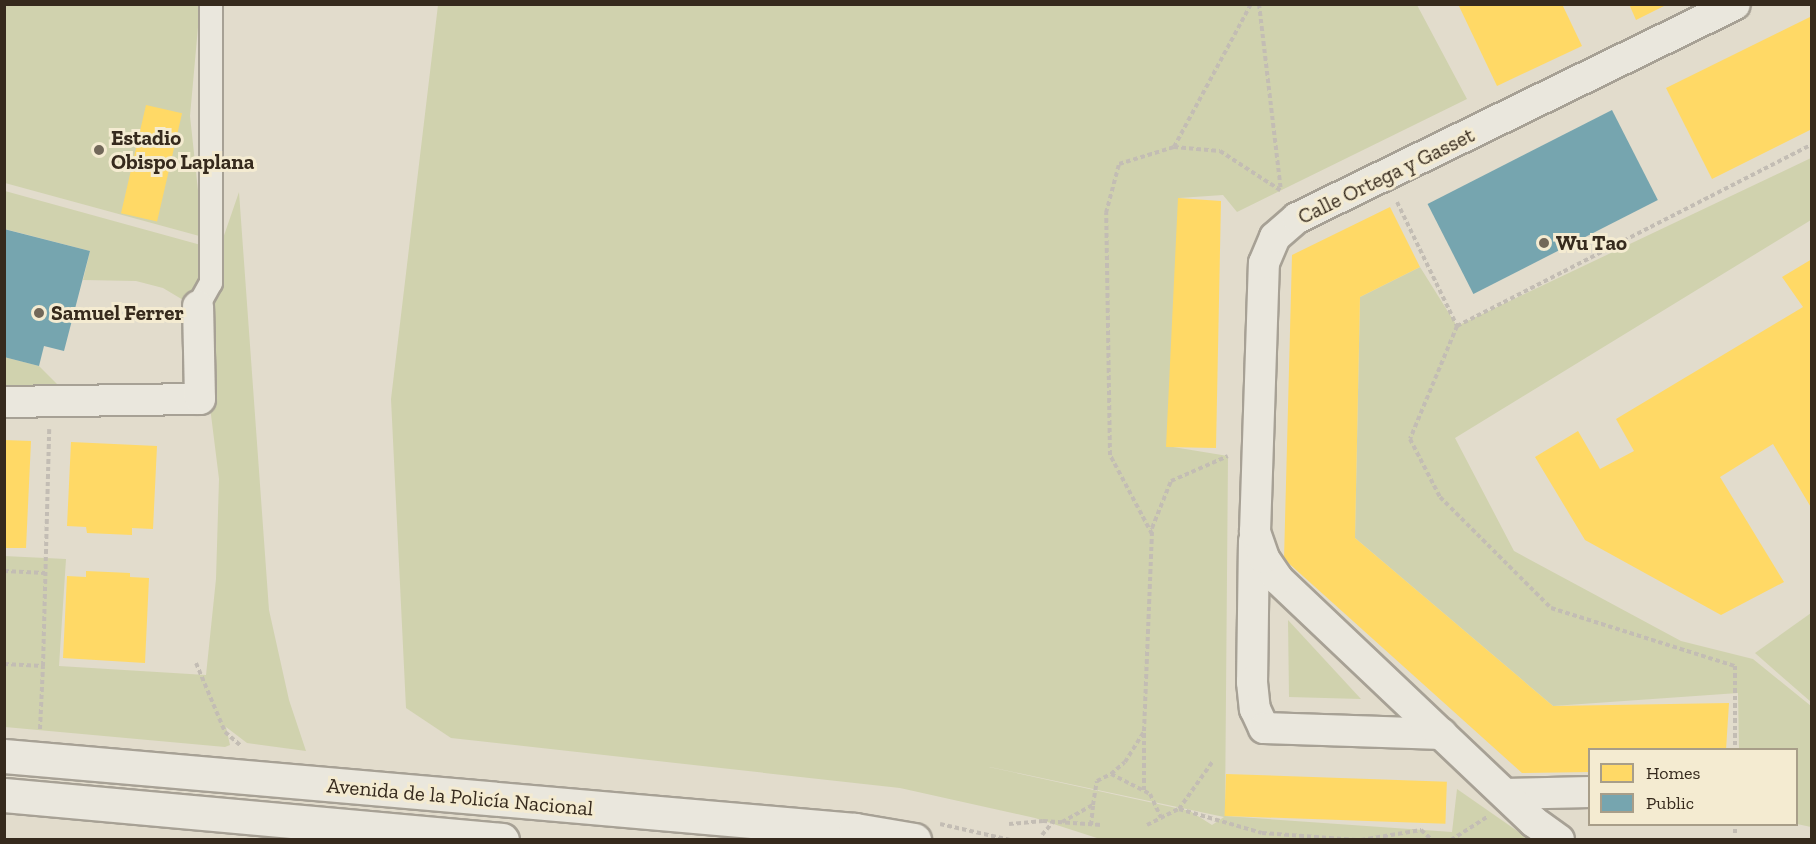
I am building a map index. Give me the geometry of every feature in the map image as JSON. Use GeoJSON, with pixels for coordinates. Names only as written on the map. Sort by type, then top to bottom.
{"type":"FeatureCollection","features":[{"type":"Feature","properties":{"kind":"main road","name":"Avenida de la Policía Nacional"},"geometry":{"type":"LineString","coordinates":[[4,756],[855,830],[915,840]]}},
{"type":"Feature","properties":{"kind":"main road","name":"Avenida de la Policía Nacional"},"geometry":{"type":"LineString","coordinates":[[4,795],[487,838]]}},
{"type":"Feature","properties":{"kind":"street"},"geometry":{"type":"LineString","coordinates":[[4,402],[50,404],[200,399],[198,306],[211,284],[211,4]]}},
{"type":"Feature","properties":{"kind":"street","name":"Calle Ortega y Gasset"},"geometry":{"type":"LineString","coordinates":[[1442,734],[1264,728],[1255,709],[1252,682],[1255,532],[1263,276],[1268,248],[1297,218],[1735,4]]}},
{"type":"Feature","properties":{"kind":"street","name":"Calle Ortega y Gasset"},"geometry":{"type":"LineString","coordinates":[[1255,532],[1264,558],[1278,579],[1442,734],[1499,804],[1559,840]]}},
{"type":"Feature","properties":{"kind":"street"},"geometry":{"type":"LineString","coordinates":[[1499,804],[1588,792]]}},
{"type":"Feature","properties":{"kind":"path"},"geometry":{"type":"LineString","coordinates":[[1174,147],[1251,4]]}},
{"type":"Feature","properties":{"kind":"path"},"geometry":{"type":"LineString","coordinates":[[1152,534],[1110,455],[1106,213],[1119,164],[1174,147],[1220,151],[1281,190],[1259,4]]}},
{"type":"Feature","properties":{"kind":"path"},"geometry":{"type":"LineString","coordinates":[[1735,748],[1735,666],[1551,608],[1440,497],[1410,439],[1457,326],[1812,144]]}},
{"type":"Feature","properties":{"kind":"path"},"geometry":{"type":"LineString","coordinates":[[1384,176],[1457,326]]}},
{"type":"Feature","properties":{"kind":"path"},"geometry":{"type":"LineString","coordinates":[[40,729],[50,404]]}},
{"type":"Feature","properties":{"kind":"path"},"geometry":{"type":"LineString","coordinates":[[1144,790],[1144,731],[1152,534],[1171,481],[1228,456]]}},
{"type":"Feature","properties":{"kind":"path"},"geometry":{"type":"LineString","coordinates":[[4,571],[45,573]]}},
{"type":"Feature","properties":{"kind":"path"},"geometry":{"type":"LineString","coordinates":[[196,663],[225,732],[245,750]]}},
{"type":"Feature","properties":{"kind":"path"},"geometry":{"type":"LineString","coordinates":[[4,664],[43,666]]}},
{"type":"Feature","properties":{"kind":"path"},"geometry":{"type":"LineString","coordinates":[[1091,825],[1097,781],[1111,774],[1125,762],[1144,731]]}},
{"type":"Feature","properties":{"kind":"path"},"geometry":{"type":"LineString","coordinates":[[1147,825],[1179,809],[1213,761]]}},
{"type":"Feature","properties":{"kind":"path"},"geometry":{"type":"LineString","coordinates":[[1111,774],[1150,794],[1161,818]]}},
{"type":"Feature","properties":{"kind":"path"},"geometry":{"type":"LineString","coordinates":[[1451,840],[1499,804]]}},
{"type":"Feature","properties":{"kind":"path"},"geometry":{"type":"LineString","coordinates":[[1062,822],[1092,806]]}},
{"type":"Feature","properties":{"kind":"path"},"geometry":{"type":"LineString","coordinates":[[1179,809],[1262,833],[1359,840],[1421,830],[1432,840]]}},
{"type":"Feature","properties":{"kind":"path"},"geometry":{"type":"LineString","coordinates":[[1042,835],[1053,821]]}},
{"type":"Feature","properties":{"kind":"path"},"geometry":{"type":"LineString","coordinates":[[1010,824],[1053,821],[1102,825]]}},
{"type":"Feature","properties":{"kind":"path"},"geometry":{"type":"LineString","coordinates":[[1735,826],[1735,833]]}},
{"type":"Feature","properties":{"kind":"green space","name":"Estadio Obispo Laplana"},"geometry":{"type":"Polygon","coordinates":[[[4,5],[200,5],[190,116],[203,237],[5,183],[4,5]]]}},
{"type":"Feature","properties":{"kind":"green space"},"geometry":{"type":"Polygon","coordinates":[[[438,5],[1417,5],[1467,99],[1237,212],[1223,195],[1179,198],[1173,447],[1228,456],[1225,816],[1452,832],[1457,789],[1529,839],[1100,839],[1035,818],[900,788],[451,738],[406,708],[391,399],[438,5]],[[989,767],[1190,811],[1212,825],[1224,817],[989,767]]]}},
{"type":"Feature","properties":{"kind":"green space"},"geometry":{"type":"Polygon","coordinates":[[[1811,158],[1811,220],[1455,438],[1514,551],[1681,641],[1753,659],[1811,706],[1811,827],[1798,824],[1798,748],[1739,748],[1738,693],[1553,706],[1355,538],[1360,297],[1420,267],[1457,326],[1811,158]]]}},
{"type":"Feature","properties":{"kind":"green space"},"geometry":{"type":"Polygon","coordinates":[[[5,191],[219,250],[239,192],[269,610],[289,700],[306,751],[247,743],[226,727],[230,745],[225,747],[5,727],[4,556],[66,559],[59,666],[206,675],[216,579],[219,479],[207,383],[205,313],[163,288],[136,281],[83,280],[90,251],[5,229],[5,191]]]}},
{"type":"Feature","properties":{"kind":"green space"},"geometry":{"type":"Polygon","coordinates":[[[4,357],[39,366],[60,387],[5,387],[4,357]]]}},
{"type":"Feature","properties":{"kind":"green space"},"geometry":{"type":"Polygon","coordinates":[[[1811,613],[1811,702],[1755,653],[1811,613]]]}},
{"type":"Feature","properties":{"kind":"green space"},"geometry":{"type":"Polygon","coordinates":[[[1288,620],[1361,699],[1289,697],[1288,620]]]}},
{"type":"Feature","properties":{"kind":"building: Homes"},"geometry":{"type":"Polygon","coordinates":[[[1458,4],[1562,4],[1582,46],[1497,86],[1458,4]]]}},
{"type":"Feature","properties":{"kind":"building: Homes"},"geometry":{"type":"Polygon","coordinates":[[[1629,4],[1668,4],[1636,20],[1629,4]]]}},
{"type":"Feature","properties":{"kind":"building: Homes"},"geometry":{"type":"Polygon","coordinates":[[[1812,16],[1812,129],[1712,179],[1666,88],[1812,16]]]}},
{"type":"Feature","properties":{"kind":"building: Homes"},"geometry":{"type":"Polygon","coordinates":[[[146,105],[182,113],[157,221],[121,213],[146,105]]]}},
{"type":"Feature","properties":{"kind":"building: Homes"},"geometry":{"type":"Polygon","coordinates":[[[1178,198],[1221,201],[1216,448],[1166,447],[1178,198]]]}},
{"type":"Feature","properties":{"kind":"building: Homes"},"geometry":{"type":"Polygon","coordinates":[[[1390,207],[1420,267],[1360,297],[1355,538],[1553,706],[1729,703],[1726,748],[1588,748],[1588,772],[1522,773],[1284,559],[1292,255],[1390,207]]]}},
{"type":"Feature","properties":{"kind":"building: Homes"},"geometry":{"type":"Polygon","coordinates":[[[1812,259],[1812,509],[1773,444],[1720,477],[1784,582],[1721,615],[1585,540],[1535,457],[1578,431],[1600,469],[1634,451],[1616,419],[1803,307],[1782,277],[1812,259]]]}},
{"type":"Feature","properties":{"kind":"building: Homes"},"geometry":{"type":"Polygon","coordinates":[[[4,440],[31,441],[26,548],[4,548],[4,440]]]}},
{"type":"Feature","properties":{"kind":"building: Homes"},"geometry":{"type":"Polygon","coordinates":[[[71,442],[157,446],[153,529],[132,528],[132,535],[87,533],[86,527],[67,526],[71,442]]]}},
{"type":"Feature","properties":{"kind":"building: Homes"},"geometry":{"type":"Polygon","coordinates":[[[86,571],[130,573],[130,577],[149,578],[145,663],[63,658],[67,576],[86,577],[86,571]]]}},
{"type":"Feature","properties":{"kind":"building: Homes"},"geometry":{"type":"Polygon","coordinates":[[[1226,774],[1447,782],[1445,824],[1225,816],[1226,774]]]}},
{"type":"Feature","properties":{"kind":"building: Public"},"geometry":{"type":"Polygon","coordinates":[[[1612,110],[1658,200],[1473,294],[1428,204],[1612,110]]]}},
{"type":"Feature","properties":{"kind":"building: Public","name":"Samuel Ferrer"},"geometry":{"type":"Polygon","coordinates":[[[4,229],[90,251],[64,351],[44,346],[39,366],[4,357],[4,229]]]}},
{"type":"Feature","properties":{"kind":"place","name":"Estadio Obispo Laplana"},"geometry":{"type":"Point","coordinates":[99,150]}},
{"type":"Feature","properties":{"kind":"place","name":"Wu Tao"},"geometry":{"type":"Point","coordinates":[1544,243]}},
{"type":"Feature","properties":{"kind":"place","name":"Samuel Ferrer"},"geometry":{"type":"Point","coordinates":[39,313]}}]}
